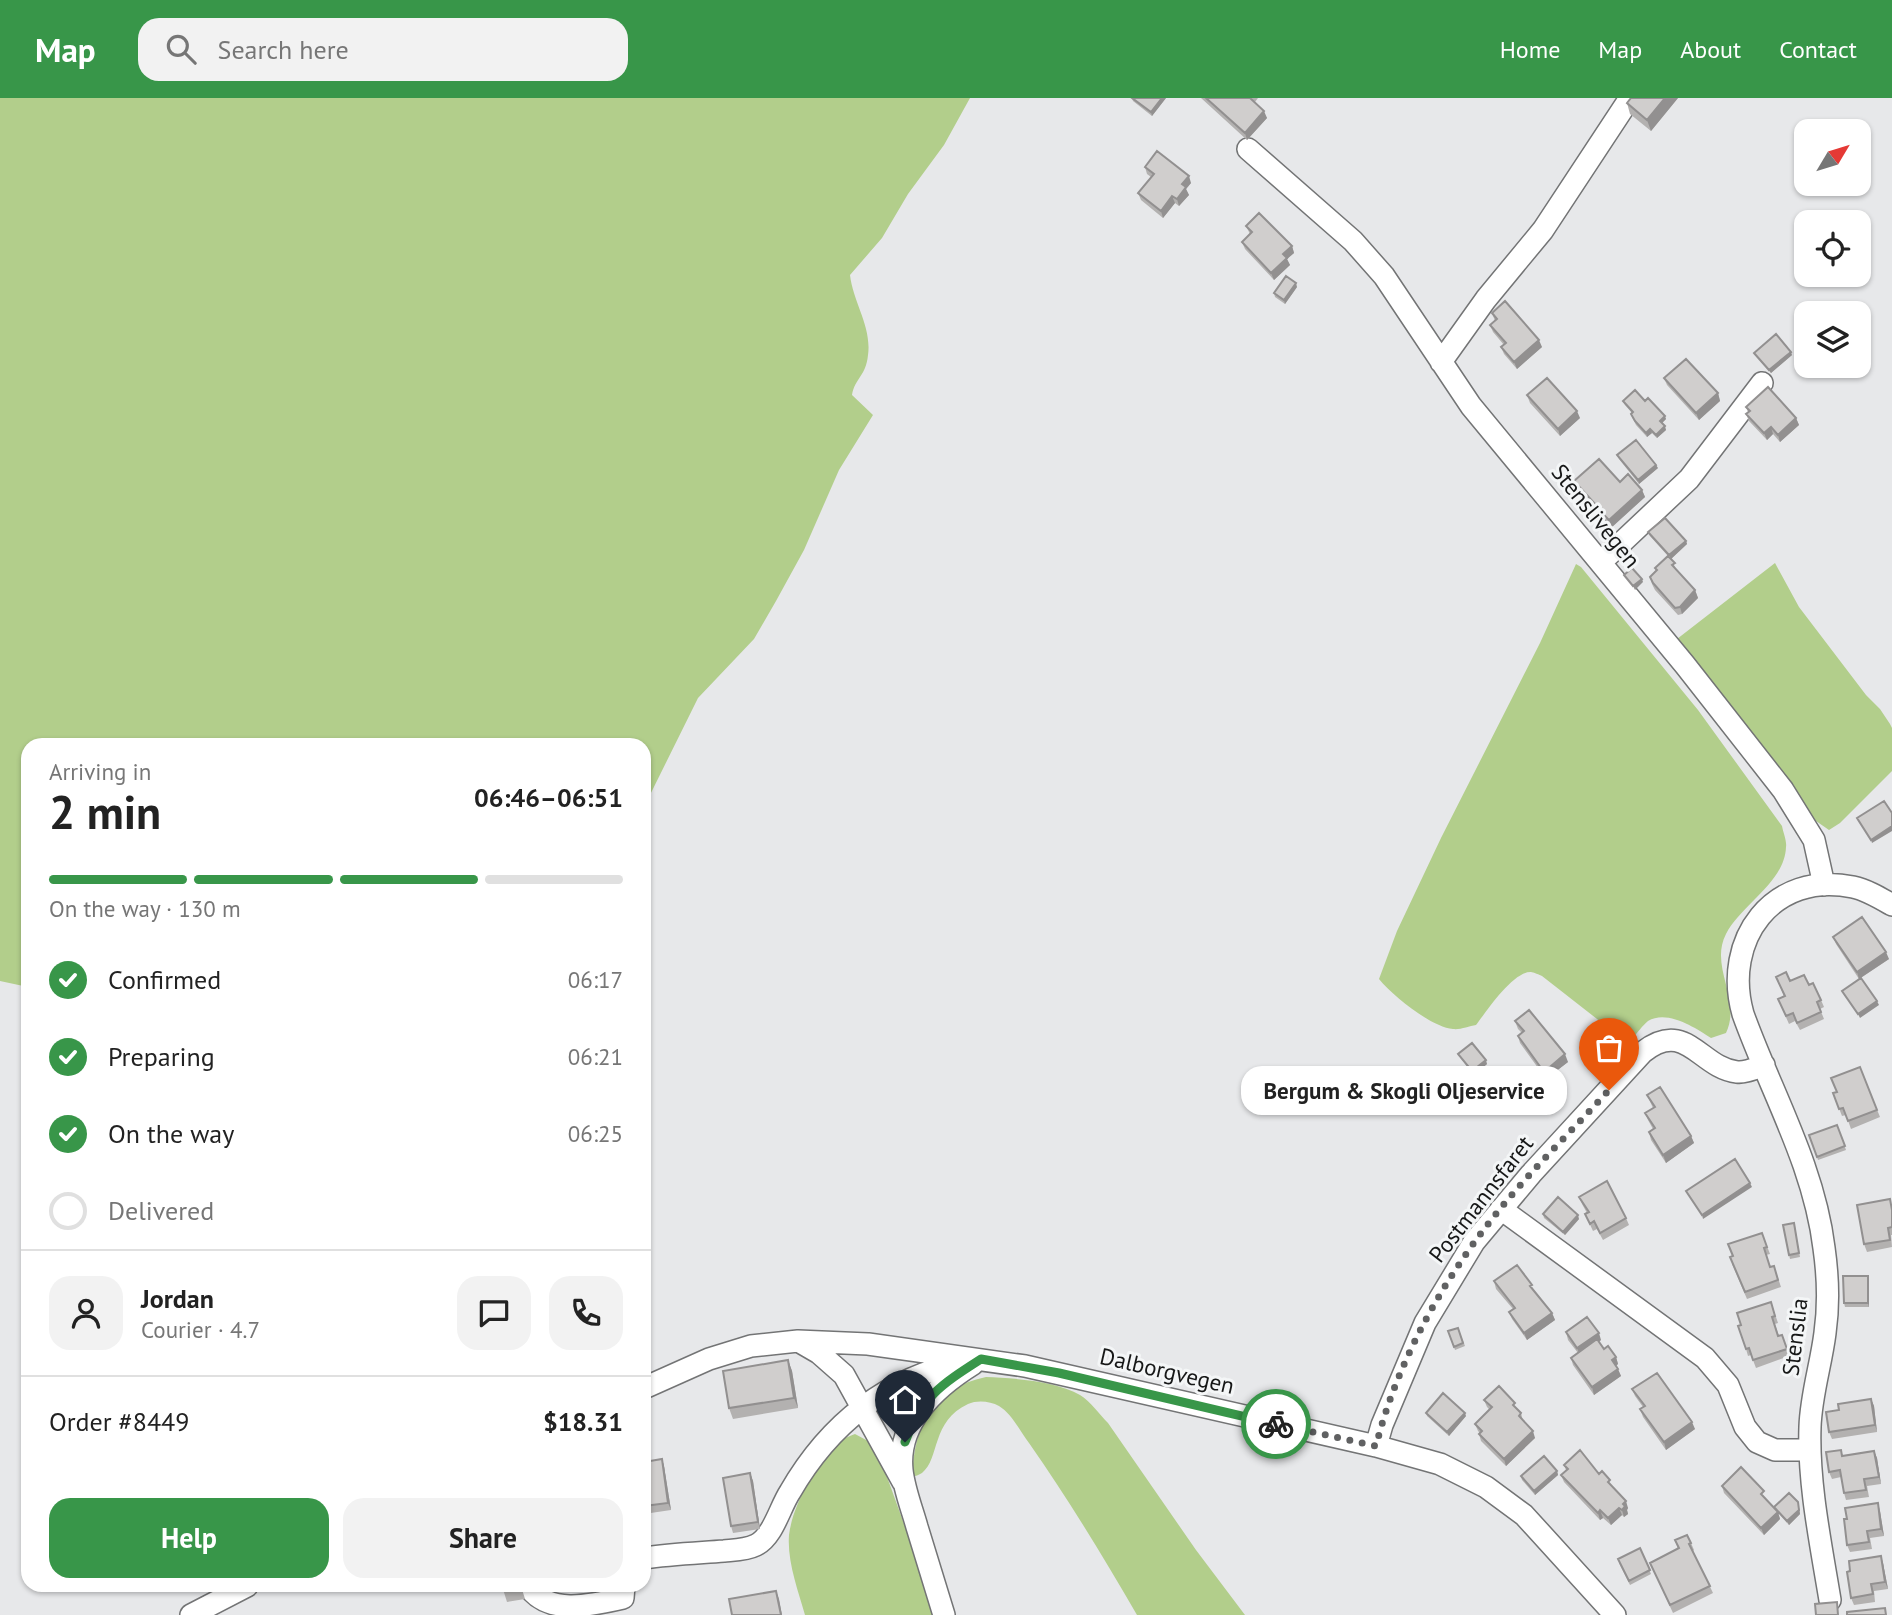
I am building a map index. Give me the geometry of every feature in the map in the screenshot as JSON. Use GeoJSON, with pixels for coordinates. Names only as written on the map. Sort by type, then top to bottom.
{"type":"FeatureCollection","features":[{"type":"Feature","properties":{"kind":"street"},"geometry":{"type":"LineString","coordinates":[[1441,362],[1486,299],[1543,230],[1630,98]]}},
{"type":"Feature","properties":{"kind":"street","name":"Stenslivegen"},"geometry":{"type":"LineString","coordinates":[[1248,149],[1369,258],[1401,298],[1441,362],[1487,427],[1601,562],[1783,790],[1815,840],[1824,885]]}},
{"type":"Feature","properties":{"kind":"street"},"geometry":{"type":"LineString","coordinates":[[1601,562],[1689,479],[1762,383]]}},
{"type":"Feature","properties":{"kind":"street"},"geometry":{"type":"LineString","coordinates":[[1824,885],[1855,888],[1892,905]]}},
{"type":"Feature","properties":{"kind":"street","name":"Stenslia"},"geometry":{"type":"LineString","coordinates":[[1824,885],[1789,894],[1755,922],[1740,953],[1737,977],[1740,1003],[1803,1161],[1819,1213],[1827,1285],[1826,1332],[1812,1399],[1810,1450],[1830,1601]]}},
{"type":"Feature","properties":{"kind":"street","name":"Postmannsfaret"},"geometry":{"type":"LineString","coordinates":[[1376,1446],[1382,1425],[1425,1323],[1462,1261],[1500,1209],[1635,1060],[1658,1042],[1675,1040],[1732,1071],[1744,1072],[1764,1065]]}},
{"type":"Feature","properties":{"kind":"street"},"geometry":{"type":"LineString","coordinates":[[1500,1209],[1705,1358],[1728,1385],[1745,1427],[1757,1442],[1775,1450],[1810,1450]]}},
{"type":"Feature","properties":{"kind":"street"},"geometry":{"type":"LineString","coordinates":[[798,1341],[834,1365],[853,1388],[890,1462],[906,1487]]}},
{"type":"Feature","properties":{"kind":"street","name":"Dalborgvegen"},"geometry":{"type":"LineString","coordinates":[[651,1385],[697,1364],[751,1346],[798,1341],[868,1344],[981,1359],[1059,1373],[1376,1446],[1440,1464],[1486,1486],[1524,1515],[1615,1615]]}},
{"type":"Feature","properties":{"kind":"street"},"geometry":{"type":"LineString","coordinates":[[651,1557],[740,1549],[758,1544],[768,1532],[790,1490],[840,1426],[863,1407],[904,1381],[921,1373],[981,1359]]}},
{"type":"Feature","properties":{"kind":"street"},"geometry":{"type":"LineString","coordinates":[[944,1615],[906,1487],[902,1470],[903,1450],[917,1412],[942,1386],[981,1359]]}},
{"type":"Feature","properties":{"kind":"street"},"geometry":{"type":"LineString","coordinates":[[191,1615],[235,1592]]}},
{"type":"Feature","properties":{"kind":"street"},"geometry":{"type":"LineString","coordinates":[[533,1592],[548,1608],[561,1611],[623,1598],[624,1592]]}},
{"type":"Feature","properties":{"kind":"green space"},"geometry":{"type":"Polygon","coordinates":[[[0,98],[970,98],[944,145],[908,194],[882,238],[850,275],[868,345],[865,368],[852,395],[873,415],[839,470],[804,550],[754,639],[698,698],[651,793],[651,738],[21,738],[21,986],[0,981],[0,98]]]}},
{"type":"Feature","properties":{"kind":"green space"},"geometry":{"type":"Polygon","coordinates":[[[1775,563],[1799,607],[1892,728],[1892,771],[1840,823],[1829,830],[1816,821],[1759,741],[1677,639],[1775,563]]]}},
{"type":"Feature","properties":{"kind":"green space"},"geometry":{"type":"Polygon","coordinates":[[[1576,564],[1698,710],[1782,826],[1786,847],[1784,860],[1771,882],[1726,934],[1721,959],[1729,995],[1730,1020],[1726,1033],[1711,1038],[1681,1021],[1664,1017],[1648,1021],[1633,1038],[1606,1026],[1542,976],[1531,972],[1524,973],[1508,985],[1476,1025],[1453,1029],[1434,1023],[1413,1010],[1379,979],[1397,931],[1441,838],[1540,643],[1576,564]]]}},
{"type":"Feature","properties":{"kind":"green space"},"geometry":{"type":"Polygon","coordinates":[[[986,1377],[1047,1383],[1070,1390],[1088,1401],[1108,1423],[1196,1550],[1245,1615],[1137,1615],[1043,1464],[1012,1418],[995,1404],[975,1402],[956,1411],[942,1430],[928,1467],[912,1477],[917,1441],[930,1412],[939,1400],[952,1390],[986,1377]]]}},
{"type":"Feature","properties":{"kind":"green space"},"geometry":{"type":"Polygon","coordinates":[[[855,1434],[868,1441],[882,1463],[937,1615],[805,1615],[790,1555],[791,1524],[807,1484],[823,1459],[840,1441],[855,1434]]]}},
{"type":"Feature","properties":{"kind":"building"},"geometry":{"type":"Polygon","coordinates":[[[1132,98],[1162,98],[1151,112],[1132,98]]]}},
{"type":"Feature","properties":{"kind":"building"},"geometry":{"type":"Polygon","coordinates":[[[1206,98],[1250,98],[1264,111],[1245,133],[1206,98]]]}},
{"type":"Feature","properties":{"kind":"building"},"geometry":{"type":"Polygon","coordinates":[[[1631,98],[1665,98],[1647,120],[1627,103],[1631,98]]]}},
{"type":"Feature","properties":{"kind":"building"},"geometry":{"type":"Polygon","coordinates":[[[1157,151],[1189,176],[1182,184],[1186,187],[1177,199],[1172,196],[1161,211],[1138,193],[1154,174],[1145,167],[1157,151]]]}},
{"type":"Feature","properties":{"kind":"building"},"geometry":{"type":"Polygon","coordinates":[[[1259,213],[1292,246],[1283,254],[1287,258],[1271,273],[1242,242],[1252,232],[1246,226],[1259,213]]]}},
{"type":"Feature","properties":{"kind":"building"},"geometry":{"type":"Polygon","coordinates":[[[1286,276],[1296,283],[1284,300],[1274,293],[1286,276]]]}},
{"type":"Feature","properties":{"kind":"building"},"geometry":{"type":"Polygon","coordinates":[[[1505,301],[1539,340],[1514,362],[1501,347],[1506,343],[1490,325],[1497,319],[1492,313],[1505,301]]]}},
{"type":"Feature","properties":{"kind":"building"},"geometry":{"type":"Polygon","coordinates":[[[1776,334],[1791,352],[1769,370],[1754,353],[1776,334]]]}},
{"type":"Feature","properties":{"kind":"building"},"geometry":{"type":"Polygon","coordinates":[[[1686,359],[1718,393],[1696,413],[1664,378],[1686,359]]]}},
{"type":"Feature","properties":{"kind":"building"},"geometry":{"type":"Polygon","coordinates":[[[1547,378],[1577,411],[1558,429],[1527,395],[1547,378]]]}},
{"type":"Feature","properties":{"kind":"building"},"geometry":{"type":"Polygon","coordinates":[[[1768,387],[1796,418],[1778,435],[1771,427],[1764,433],[1746,414],[1750,411],[1746,407],[1768,387]]]}},
{"type":"Feature","properties":{"kind":"building"},"geometry":{"type":"Polygon","coordinates":[[[1635,390],[1645,401],[1648,398],[1665,416],[1660,421],[1665,426],[1656,435],[1650,429],[1646,433],[1623,401],[1635,390]]]}},
{"type":"Feature","properties":{"kind":"building"},"geometry":{"type":"Polygon","coordinates":[[[1636,440],[1656,465],[1638,480],[1617,455],[1636,440]]]}},
{"type":"Feature","properties":{"kind":"building"},"geometry":{"type":"Polygon","coordinates":[[[1599,459],[1620,482],[1628,474],[1642,490],[1609,520],[1604,515],[1602,517],[1594,508],[1597,506],[1574,481],[1599,459]]]}},
{"type":"Feature","properties":{"kind":"building"},"geometry":{"type":"Polygon","coordinates":[[[1665,518],[1686,541],[1669,555],[1648,532],[1665,518]]]}},
{"type":"Feature","properties":{"kind":"building"},"geometry":{"type":"Polygon","coordinates":[[[1668,556],[1675,563],[1672,565],[1695,590],[1680,607],[1675,608],[1650,577],[1668,556]]]}},
{"type":"Feature","properties":{"kind":"building"},"geometry":{"type":"Polygon","coordinates":[[[1632,568],[1642,579],[1633,586],[1624,575],[1632,568]]]}},
{"type":"Feature","properties":{"kind":"building"},"geometry":{"type":"Polygon","coordinates":[[[1884,801],[1892,813],[1892,826],[1871,840],[1857,818],[1884,801]]]}},
{"type":"Feature","properties":{"kind":"building"},"geometry":{"type":"Polygon","coordinates":[[[1862,917],[1886,952],[1857,972],[1833,937],[1862,917]]]}},
{"type":"Feature","properties":{"kind":"building"},"geometry":{"type":"Polygon","coordinates":[[[1786,972],[1790,981],[1804,975],[1809,985],[1813,983],[1821,1000],[1817,1002],[1821,1012],[1797,1023],[1793,1013],[1786,1016],[1778,999],[1785,996],[1776,977],[1786,972]]]}},
{"type":"Feature","properties":{"kind":"building"},"geometry":{"type":"Polygon","coordinates":[[[1861,978],[1877,1001],[1858,1014],[1842,991],[1861,978]]]}},
{"type":"Feature","properties":{"kind":"building"},"geometry":{"type":"Polygon","coordinates":[[[1529,1010],[1565,1054],[1544,1072],[1518,1036],[1524,1031],[1515,1021],[1529,1010]]]}},
{"type":"Feature","properties":{"kind":"building"},"geometry":{"type":"Polygon","coordinates":[[[1472,1043],[1486,1060],[1472,1071],[1458,1054],[1472,1043]]]}},
{"type":"Feature","properties":{"kind":"building"},"geometry":{"type":"Polygon","coordinates":[[[1860,1067],[1877,1110],[1848,1121],[1843,1108],[1839,1109],[1833,1093],[1837,1092],[1831,1078],[1860,1067]]]}},
{"type":"Feature","properties":{"kind":"building"},"geometry":{"type":"Polygon","coordinates":[[[1660,1087],[1691,1136],[1663,1155],[1649,1132],[1655,1128],[1645,1113],[1655,1107],[1647,1095],[1660,1087]]]}},
{"type":"Feature","properties":{"kind":"building"},"geometry":{"type":"Polygon","coordinates":[[[1837,1125],[1845,1146],[1817,1157],[1809,1135],[1837,1125]]]}},
{"type":"Feature","properties":{"kind":"building"},"geometry":{"type":"Polygon","coordinates":[[[1735,1159],[1750,1183],[1702,1215],[1686,1191],[1735,1159]]]}},
{"type":"Feature","properties":{"kind":"building"},"geometry":{"type":"Polygon","coordinates":[[[1607,1181],[1626,1218],[1600,1233],[1594,1221],[1590,1224],[1585,1214],[1589,1212],[1579,1197],[1607,1181]]]}},
{"type":"Feature","properties":{"kind":"building"},"geometry":{"type":"Polygon","coordinates":[[[1558,1197],[1578,1215],[1563,1232],[1543,1214],[1558,1197]]]}},
{"type":"Feature","properties":{"kind":"building"},"geometry":{"type":"Polygon","coordinates":[[[1890,1199],[1890,1240],[1864,1244],[1857,1205],[1890,1199]]]}},
{"type":"Feature","properties":{"kind":"building"},"geometry":{"type":"Polygon","coordinates":[[[1794,1223],[1799,1253],[1789,1255],[1783,1225],[1794,1223]]]}},
{"type":"Feature","properties":{"kind":"building"},"geometry":{"type":"Polygon","coordinates":[[[1762,1233],[1770,1267],[1774,1266],[1778,1280],[1745,1292],[1730,1257],[1733,1256],[1728,1244],[1762,1233]]]}},
{"type":"Feature","properties":{"kind":"building"},"geometry":{"type":"Polygon","coordinates":[[[1517,1265],[1552,1313],[1524,1333],[1509,1312],[1515,1308],[1494,1281],[1517,1265]]]}},
{"type":"Feature","properties":{"kind":"building"},"geometry":{"type":"Polygon","coordinates":[[[1843,1276],[1868,1276],[1868,1303],[1844,1303],[1843,1276]]]}},
{"type":"Feature","properties":{"kind":"building"},"geometry":{"type":"Polygon","coordinates":[[[1771,1302],[1778,1336],[1782,1335],[1787,1349],[1753,1360],[1738,1326],[1741,1325],[1737,1313],[1771,1302]]]}},
{"type":"Feature","properties":{"kind":"building"},"geometry":{"type":"Polygon","coordinates":[[[1587,1317],[1599,1333],[1577,1348],[1566,1332],[1587,1317]]]}},
{"type":"Feature","properties":{"kind":"building"},"geometry":{"type":"Polygon","coordinates":[[[1458,1328],[1463,1343],[1454,1347],[1448,1331],[1458,1328]]]}},
{"type":"Feature","properties":{"kind":"building"},"geometry":{"type":"Polygon","coordinates":[[[1597,1339],[1604,1349],[1608,1346],[1616,1357],[1612,1360],[1618,1369],[1592,1387],[1571,1358],[1597,1339]]]}},
{"type":"Feature","properties":{"kind":"building"},"geometry":{"type":"Polygon","coordinates":[[[788,1360],[794,1398],[729,1408],[723,1371],[788,1360]]]}},
{"type":"Feature","properties":{"kind":"building"},"geometry":{"type":"Polygon","coordinates":[[[1657,1373],[1692,1422],[1664,1442],[1640,1409],[1645,1406],[1632,1389],[1657,1373]]]}},
{"type":"Feature","properties":{"kind":"building"},"geometry":{"type":"Polygon","coordinates":[[[1499,1386],[1515,1403],[1513,1405],[1521,1413],[1519,1416],[1533,1431],[1504,1459],[1479,1434],[1482,1431],[1475,1424],[1492,1407],[1484,1400],[1499,1386]]]}},
{"type":"Feature","properties":{"kind":"building"},"geometry":{"type":"Polygon","coordinates":[[[1443,1393],[1465,1413],[1447,1432],[1426,1413],[1443,1393]]]}},
{"type":"Feature","properties":{"kind":"building"},"geometry":{"type":"Polygon","coordinates":[[[1871,1399],[1875,1425],[1829,1432],[1826,1412],[1839,1410],[1838,1404],[1871,1399]]]}},
{"type":"Feature","properties":{"kind":"building"},"geometry":{"type":"Polygon","coordinates":[[[1580,1450],[1599,1474],[1602,1471],[1610,1480],[1608,1482],[1626,1501],[1622,1510],[1619,1508],[1608,1518],[1600,1510],[1598,1513],[1561,1475],[1568,1469],[1564,1465],[1580,1450]]]}},
{"type":"Feature","properties":{"kind":"building"},"geometry":{"type":"Polygon","coordinates":[[[1841,1450],[1842,1456],[1874,1451],[1879,1477],[1864,1479],[1866,1490],[1844,1493],[1840,1470],[1829,1472],[1826,1452],[1841,1450]]]}},
{"type":"Feature","properties":{"kind":"building"},"geometry":{"type":"Polygon","coordinates":[[[1544,1456],[1557,1471],[1534,1491],[1521,1476],[1544,1456]]]}},
{"type":"Feature","properties":{"kind":"building"},"geometry":{"type":"Polygon","coordinates":[[[662,1459],[668,1503],[651,1505],[651,1461],[662,1459]]]}},
{"type":"Feature","properties":{"kind":"building"},"geometry":{"type":"Polygon","coordinates":[[[1741,1467],[1764,1491],[1761,1494],[1778,1512],[1761,1528],[1722,1486],[1741,1467]]]}},
{"type":"Feature","properties":{"kind":"building"},"geometry":{"type":"Polygon","coordinates":[[[750,1473],[758,1522],[731,1526],[723,1478],[750,1473]]]}},
{"type":"Feature","properties":{"kind":"building"},"geometry":{"type":"Polygon","coordinates":[[[1789,1493],[1798,1502],[1799,1510],[1787,1521],[1774,1507],[1789,1493]]]}},
{"type":"Feature","properties":{"kind":"building"},"geometry":{"type":"Polygon","coordinates":[[[1878,1503],[1881,1529],[1867,1531],[1869,1542],[1847,1545],[1845,1508],[1878,1503]]]}},
{"type":"Feature","properties":{"kind":"building"},"geometry":{"type":"Polygon","coordinates":[[[1687,1535],[1710,1586],[1670,1605],[1650,1563],[1679,1548],[1675,1540],[1687,1535]]]}},
{"type":"Feature","properties":{"kind":"building"},"geometry":{"type":"Polygon","coordinates":[[[1640,1548],[1650,1570],[1629,1581],[1618,1559],[1640,1548]]]}},
{"type":"Feature","properties":{"kind":"building"},"geometry":{"type":"Polygon","coordinates":[[[1881,1556],[1885,1582],[1871,1584],[1873,1594],[1851,1598],[1847,1572],[1850,1571],[1849,1561],[1881,1556]]]}},
{"type":"Feature","properties":{"kind":"building"},"geometry":{"type":"Polygon","coordinates":[[[776,1591],[781,1615],[732,1615],[729,1599],[776,1591]]]}},
{"type":"Feature","properties":{"kind":"building"},"geometry":{"type":"Polygon","coordinates":[[[1837,1602],[1838,1615],[1816,1615],[1815,1604],[1837,1602]]]}},
{"type":"Feature","properties":{"kind":"building"},"geometry":{"type":"Polygon","coordinates":[[[1885,1608],[1886,1615],[1847,1615],[1847,1612],[1885,1608]]]}},
{"type":"Feature","properties":{"kind":"way so far"},"geometry":{"type":"LineString","coordinates":[[1276,1424],[1376,1446],[1382,1425],[1425,1323],[1474,1242],[1531,1174],[1609,1090]]}},
{"type":"Feature","properties":{"kind":"place","name":"Bergum & Skogli Oljeservice"},"geometry":{"type":"Point","coordinates":[1609,1090]}},
{"type":"Feature","properties":{"kind":"route"},"geometry":{"type":"LineString","coordinates":[[905,1442],[917,1412],[928,1398],[955,1375],[981,1359],[1059,1373],[1276,1424]]}}]}
